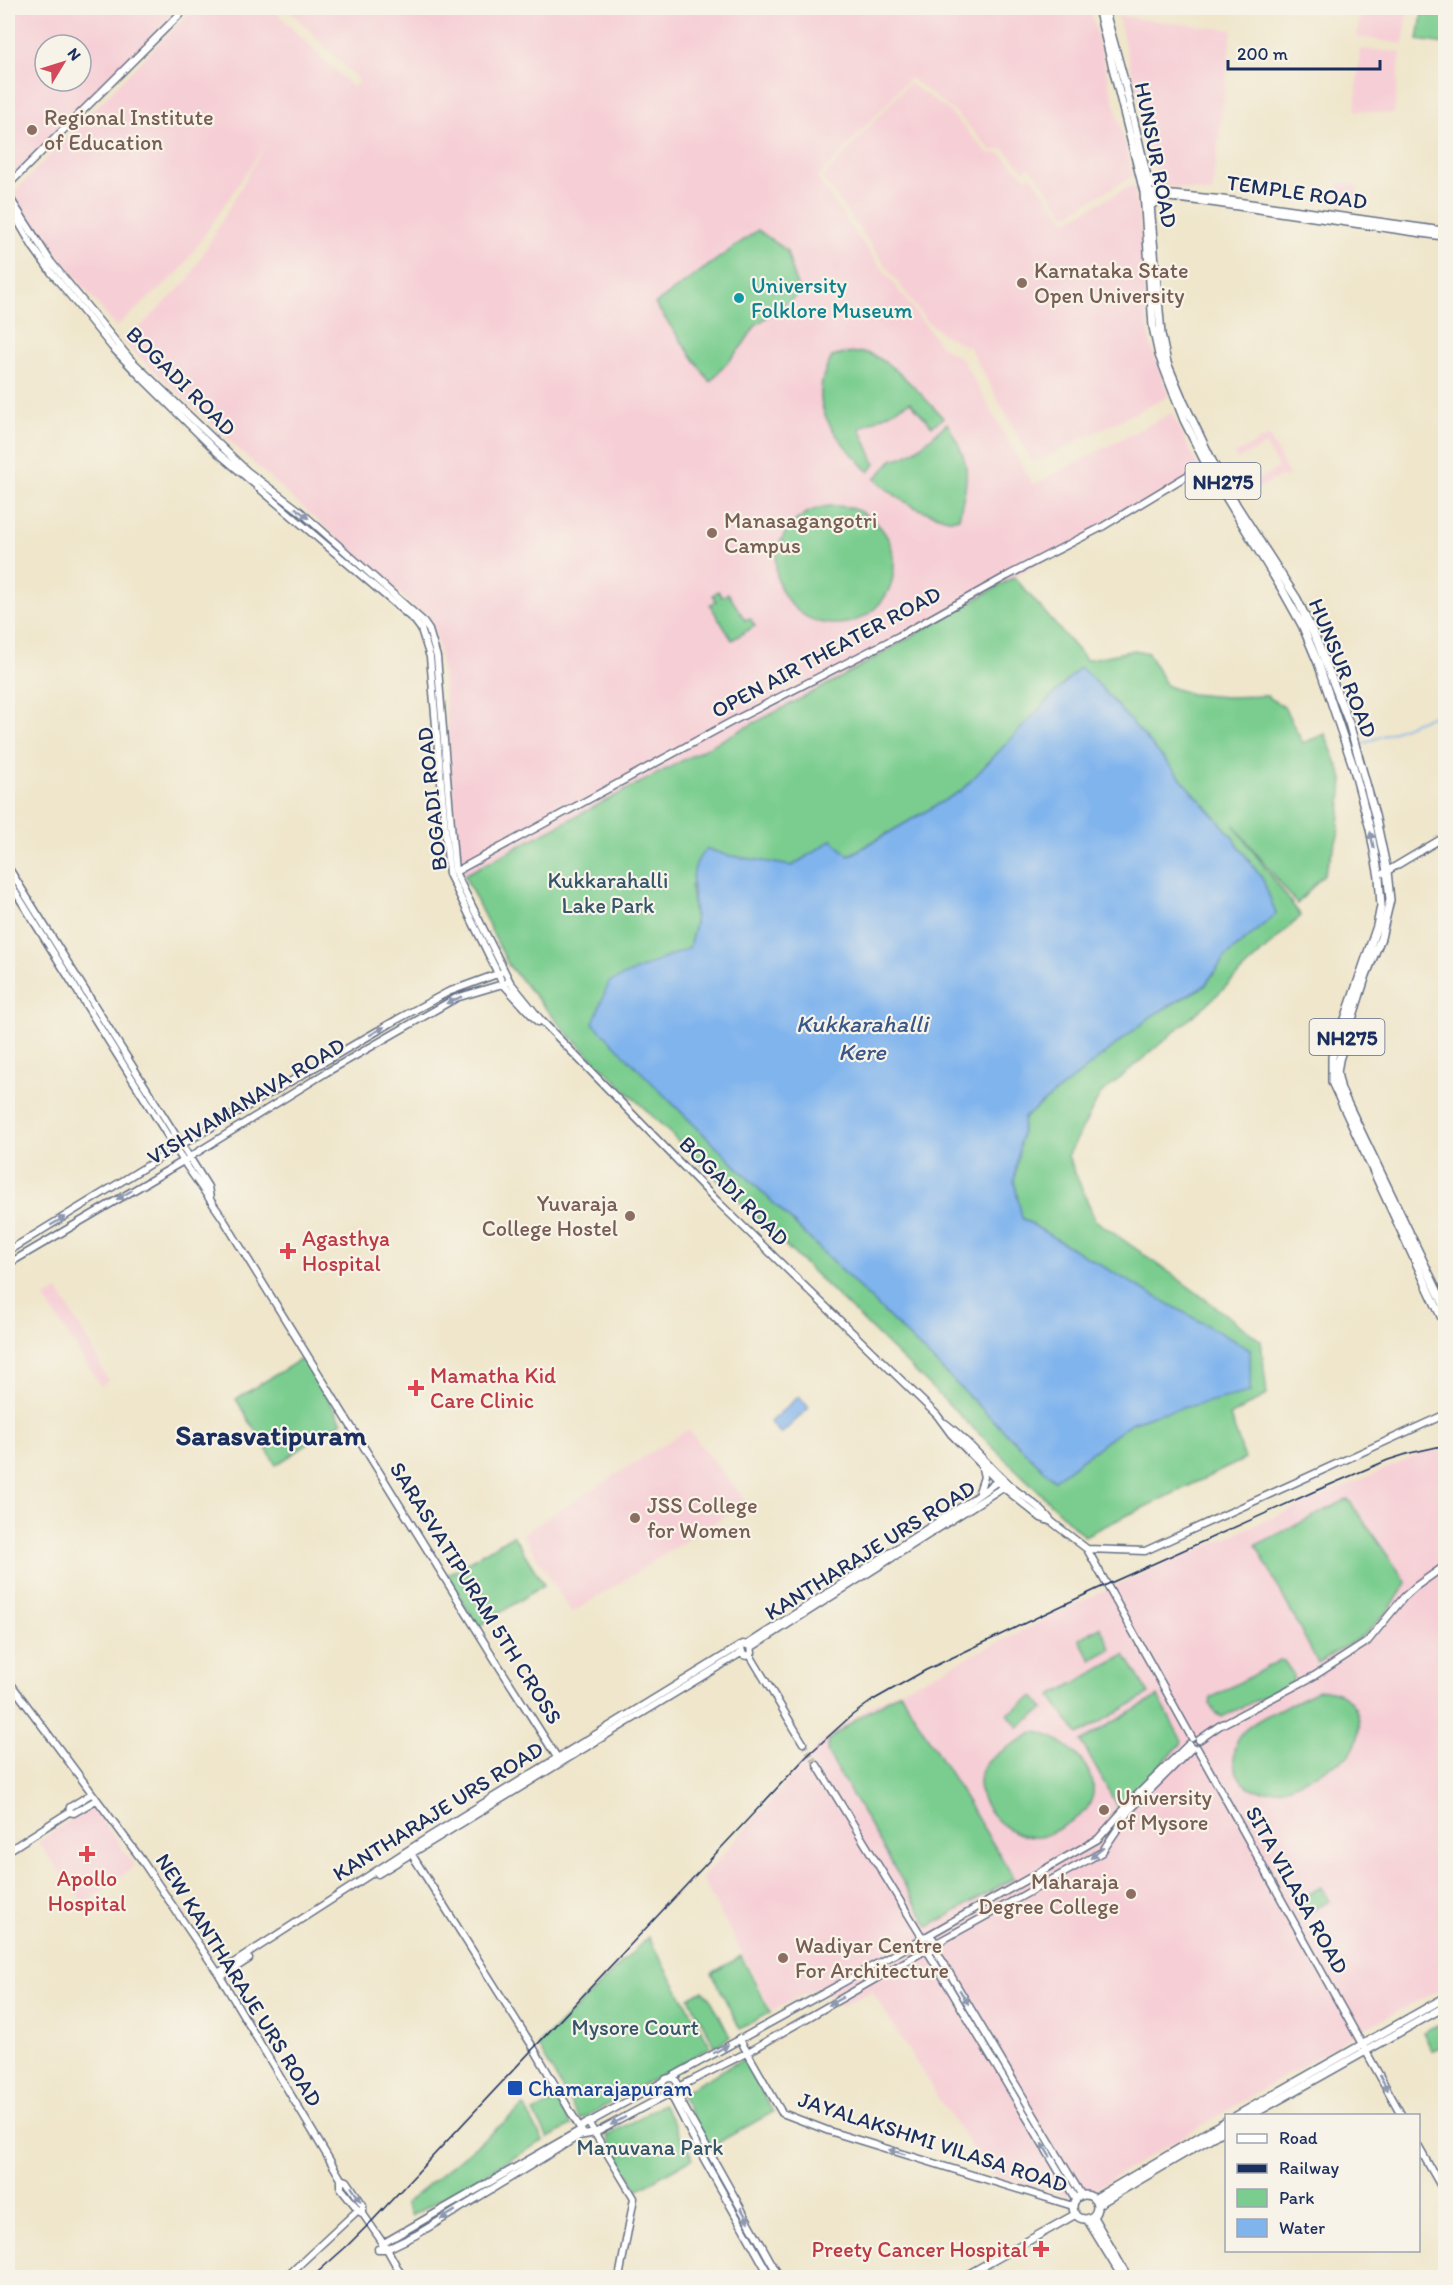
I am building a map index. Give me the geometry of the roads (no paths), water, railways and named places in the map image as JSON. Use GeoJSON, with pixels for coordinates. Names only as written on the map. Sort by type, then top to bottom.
{"type":"FeatureCollection","features":[{"type":"Feature","properties":{"kind":"main road"},"geometry":{"type":"LineString","coordinates":[[8,185],[186,8]]}},
{"type":"Feature","properties":{"kind":"main road"},"geometry":{"type":"LineString","coordinates":[[1098,8],[1148,197],[1165,195]]}},
{"type":"Feature","properties":{"kind":"main road","name":"HUNSUR ROAD"},"geometry":{"type":"LineString","coordinates":[[1104,8],[1148,181],[1161,334],[1167,363],[1209,462],[1297,599],[1330,673],[1356,747],[1375,815],[1387,871],[1390,900],[1381,938],[1366,975],[1337,1073],[1341,1090],[1446,1309]]}},
{"type":"Feature","properties":{"kind":"main road"},"geometry":{"type":"LineString","coordinates":[[1148,181],[1165,195]]}},
{"type":"Feature","properties":{"kind":"main road","name":"BOGADI ROAD"},"geometry":{"type":"LineString","coordinates":[[8,195],[51,262],[122,350],[247,471],[300,511],[337,548],[422,620],[429,630],[437,657],[455,872],[506,983],[717,1201],[943,1421],[955,1430],[999,1480]]}},
{"type":"Feature","properties":{"kind":"main road","name":"TEMPLE ROAD"},"geometry":{"type":"LineString","coordinates":[[1148,197],[1165,195],[1446,231]]}},
{"type":"Feature","properties":{"kind":"main road","name":"TEMPLE ROAD"},"geometry":{"type":"LineString","coordinates":[[1165,195],[1446,237]]}},
{"type":"Feature","properties":{"kind":"main road","name":"BOGADI ROAD"},"geometry":{"type":"LineString","coordinates":[[8,204],[33,247],[51,272],[112,347],[218,453],[318,537],[337,548]]}},
{"type":"Feature","properties":{"kind":"main road"},"geometry":{"type":"LineString","coordinates":[[1209,462],[1302,625],[1332,698],[1370,829],[1379,876],[1381,906],[1377,926],[1332,1057],[1332,1082],[1446,1328]]}},
{"type":"Feature","properties":{"kind":"main road","name":"OPEN AIR THEATER ROAD"},"geometry":{"type":"LineString","coordinates":[[455,872],[731,722],[899,636],[1102,527],[1209,462]]}},
{"type":"Feature","properties":{"kind":"main road"},"geometry":{"type":"LineString","coordinates":[[337,548],[421,628],[430,657],[449,874],[502,973]]}},
{"type":"Feature","properties":{"kind":"main road"},"geometry":{"type":"LineString","coordinates":[[1379,876],[1446,836]]}},
{"type":"Feature","properties":{"kind":"main road"},"geometry":{"type":"LineString","coordinates":[[8,867],[179,1147]]}},
{"type":"Feature","properties":{"kind":"main road"},"geometry":{"type":"LineString","coordinates":[[8,880],[179,1147]]}},
{"type":"Feature","properties":{"kind":"main road","name":"VISHVAMANAVA ROAD"},"geometry":{"type":"LineString","coordinates":[[8,1251],[179,1147],[448,992],[502,973]]}},
{"type":"Feature","properties":{"kind":"main road","name":"VISHVAMANAVA ROAD"},"geometry":{"type":"LineString","coordinates":[[8,1264],[186,1159],[327,1072],[456,998],[506,983]]}},
{"type":"Feature","properties":{"kind":"main road","name":"SARASVATIPURAM 5TH CROSS"},"geometry":{"type":"LineString","coordinates":[[179,1147],[208,1187],[210,1199],[497,1663],[559,1759]]}},
{"type":"Feature","properties":{"kind":"main road"},"geometry":{"type":"LineString","coordinates":[[1087,1549],[1145,1551],[1446,1414]]}},
{"type":"Feature","properties":{"kind":"main road","name":"BOGADI ROAD"},"geometry":{"type":"LineString","coordinates":[[943,1421],[951,1434],[981,1466],[1046,1513],[1052,1522]]}},
{"type":"Feature","properties":{"kind":"main road"},"geometry":{"type":"LineString","coordinates":[[970,1501],[981,1490],[984,1477],[981,1466]]}},
{"type":"Feature","properties":{"kind":"main road","name":"KANTHARAJE URS ROAD"},"geometry":{"type":"LineString","coordinates":[[220,1975],[410,1851],[750,1645],[910,1542],[999,1480]]}},
{"type":"Feature","properties":{"kind":"main road","name":"BOGADI ROAD"},"geometry":{"type":"LineString","coordinates":[[1006,1486],[1012,1495],[1041,1518],[1052,1522],[1087,1549]]}},
{"type":"Feature","properties":{"kind":"main road","name":"KANTHARAJE URS ROAD"},"geometry":{"type":"LineString","coordinates":[[910,1542],[1006,1486]]}},
{"type":"Feature","properties":{"kind":"main road"},"geometry":{"type":"LineString","coordinates":[[986,1499],[1012,1495]]}},
{"type":"Feature","properties":{"kind":"main road","name":"SITA VILASA ROAD"},"geometry":{"type":"LineString","coordinates":[[1087,1549],[1401,2114]]}},
{"type":"Feature","properties":{"kind":"main road"},"geometry":{"type":"LineString","coordinates":[[385,2246],[580,2129],[588,2122],[1098,1839],[1136,1796],[1194,1743],[1219,1726],[1314,1677],[1367,1642],[1410,1592],[1446,1565]]}},
{"type":"Feature","properties":{"kind":"main road"},"geometry":{"type":"LineString","coordinates":[[750,1645],[753,1651],[750,1655]]}},
{"type":"Feature","properties":{"kind":"main road"},"geometry":{"type":"LineString","coordinates":[[741,1650],[745,1656],[750,1655]]}},
{"type":"Feature","properties":{"kind":"main road"},"geometry":{"type":"LineString","coordinates":[[750,1655],[804,1743]]}},
{"type":"Feature","properties":{"kind":"main road","name":"NEW KANTHARAJE URS ROAD"},"geometry":{"type":"LineString","coordinates":[[8,1680],[144,1863],[220,1975],[341,2179],[341,2188],[360,2213]]}},
{"type":"Feature","properties":{"kind":"main road"},"geometry":{"type":"LineString","coordinates":[[385,2246],[416,2235],[579,2136],[594,2133],[748,2052],[1102,1852],[1131,1809],[1194,1743]]}},
{"type":"Feature","properties":{"kind":"main road"},"geometry":{"type":"LineString","coordinates":[[817,1765],[923,1937],[934,1939],[934,1946],[1077,2200],[1076,2214],[1081,2219],[1090,2218],[1097,2212],[1096,2202]]}},
{"type":"Feature","properties":{"kind":"main road"},"geometry":{"type":"LineString","coordinates":[[8,1851],[69,1812],[74,1813],[93,1797]]}},
{"type":"Feature","properties":{"kind":"main road"},"geometry":{"type":"LineString","coordinates":[[410,1851],[533,2047],[584,2135]]}},
{"type":"Feature","properties":{"kind":"main road"},"geometry":{"type":"LineString","coordinates":[[923,1937],[919,1945],[926,1951],[1077,2200]]}},
{"type":"Feature","properties":{"kind":"main road"},"geometry":{"type":"LineString","coordinates":[[1252,2114],[1446,1997]]}},
{"type":"Feature","properties":{"kind":"main road"},"geometry":{"type":"LineString","coordinates":[[1238,2114],[1446,2006]]}},
{"type":"Feature","properties":{"kind":"main road"},"geometry":{"type":"LineString","coordinates":[[740,2038],[748,2052]]}},
{"type":"Feature","properties":{"kind":"main road","name":"JAYALAKSHMI VILASA ROAD"},"geometry":{"type":"LineString","coordinates":[[748,2052],[782,2113],[829,2131],[1077,2200]]}},
{"type":"Feature","properties":{"kind":"main road"},"geometry":{"type":"LineString","coordinates":[[670,2078],[676,2082],[674,2091],[704,2159],[771,2277]]}},
{"type":"Feature","properties":{"kind":"main road"},"geometry":{"type":"LineString","coordinates":[[663,2082],[663,2090],[674,2091]]}},
{"type":"Feature","properties":{"kind":"main road"},"geometry":{"type":"LineString","coordinates":[[674,2091],[780,2277]]}},
{"type":"Feature","properties":{"kind":"main road"},"geometry":{"type":"LineString","coordinates":[[588,2122],[634,2198],[619,2277]]}},
{"type":"Feature","properties":{"kind":"main road"},"geometry":{"type":"LineString","coordinates":[[1096,2202],[1225,2122]]}},
{"type":"Feature","properties":{"kind":"main road"},"geometry":{"type":"LineString","coordinates":[[1077,2200],[1096,2202],[1225,2130]]}},
{"type":"Feature","properties":{"kind":"main road"},"geometry":{"type":"LineString","coordinates":[[1420,2148],[1446,2195]]}},
{"type":"Feature","properties":{"kind":"main road"},"geometry":{"type":"LineString","coordinates":[[285,2277],[360,2213],[385,2246],[403,2277]]}},
{"type":"Feature","properties":{"kind":"main road"},"geometry":{"type":"LineString","coordinates":[[962,2277],[1076,2214]]}},
{"type":"Feature","properties":{"kind":"main road"},"geometry":{"type":"LineString","coordinates":[[1090,2218],[1123,2277]]}},
{"type":"Feature","properties":{"kind":"main road"},"geometry":{"type":"LineString","coordinates":[[1090,2218],[1128,2277]]}},
{"type":"Feature","properties":{"kind":"water","name":"Kukkarahalli Kere"},"geometry":{"type":"Polygon","coordinates":[[[1080,667],[1097,683],[1230,834],[1263,880],[1276,914],[1225,957],[1205,985],[1153,1015],[1024,1118],[1014,1181],[1022,1218],[1250,1350],[1250,1392],[1157,1414],[1131,1423],[1054,1480],[593,1023],[609,982],[689,948],[695,923],[694,873],[700,856],[707,849],[726,855],[792,866],[832,840],[849,856],[961,791],[1080,667]]]}},
{"type":"Feature","properties":{"kind":"water"},"geometry":{"type":"Polygon","coordinates":[[[799,1396],[809,1408],[781,1434],[770,1422],[799,1396]]]}},
{"type":"Feature","properties":{"kind":"waterway"},"geometry":{"type":"LineString","coordinates":[[1358,746],[1446,710]]}},
{"type":"Feature","properties":{"kind":"tunnel"},"geometry":{"type":"LineString","coordinates":[[803,1743],[817,1765]]}},
{"type":"Feature","properties":{"kind":"railway"},"geometry":{"type":"LineString","coordinates":[[311,2278],[373,2220],[807,1756],[851,1716],[873,1700],[926,1670],[1097,1589],[1388,1460],[1446,1445]]}},
{"type":"Feature","properties":{"kind":"place","name":"Regional Institute of Education"},"geometry":{"type":"Point","coordinates":[32,130]}},
{"type":"Feature","properties":{"kind":"place","name":"Karnataka State Open University"},"geometry":{"type":"Point","coordinates":[1022,283]}},
{"type":"Feature","properties":{"kind":"place","name":"University Folklore Museum"},"geometry":{"type":"Point","coordinates":[739,298]}},
{"type":"Feature","properties":{"kind":"place","name":"Manasagangotri Campus"},"geometry":{"type":"Point","coordinates":[712,533]}},
{"type":"Feature","properties":{"kind":"place","name":"Yuvaraja College Hostel"},"geometry":{"type":"Point","coordinates":[630,1216]}},
{"type":"Feature","properties":{"kind":"place","name":"Agasthya Hospital"},"geometry":{"type":"Point","coordinates":[288,1251]}},
{"type":"Feature","properties":{"kind":"place","name":"Mamatha Kid Care Clinic"},"geometry":{"type":"Point","coordinates":[416,1388]}},
{"type":"Feature","properties":{"kind":"place","name":"JSS College for Women"},"geometry":{"type":"Point","coordinates":[635,1518]}},
{"type":"Feature","properties":{"kind":"place","name":"University of Mysore"},"geometry":{"type":"Point","coordinates":[1104,1810]}},
{"type":"Feature","properties":{"kind":"place","name":"Apollo Hospital"},"geometry":{"type":"Point","coordinates":[87,1854]}},
{"type":"Feature","properties":{"kind":"place","name":"Maharaja Degree College"},"geometry":{"type":"Point","coordinates":[1131,1894]}},
{"type":"Feature","properties":{"kind":"place","name":"Wadiyar Centre For Architecture"},"geometry":{"type":"Point","coordinates":[783,1958]}},
{"type":"Feature","properties":{"kind":"place","name":"Chamarajapuram"},"geometry":{"type":"Point","coordinates":[515,2088]}},
{"type":"Feature","properties":{"kind":"place","name":"Preety Cancer Hospital"},"geometry":{"type":"Point","coordinates":[1041,2249]}},
{"type":"Feature","properties":{"kind":"district","name":"Sarasvatipuram"},"geometry":{"type":"Point","coordinates":[271,1435]}},
{"type":"Feature","properties":{"kind":"park label","name":"Kukkarahalli Lake Park"},"geometry":{"type":"Point","coordinates":[608,892]}},
{"type":"Feature","properties":{"kind":"park label","name":"Mysore Court"},"geometry":{"type":"Point","coordinates":[635,2027]}},
{"type":"Feature","properties":{"kind":"park label","name":"Manuvana Park"},"geometry":{"type":"Point","coordinates":[650,2147]}}]}
